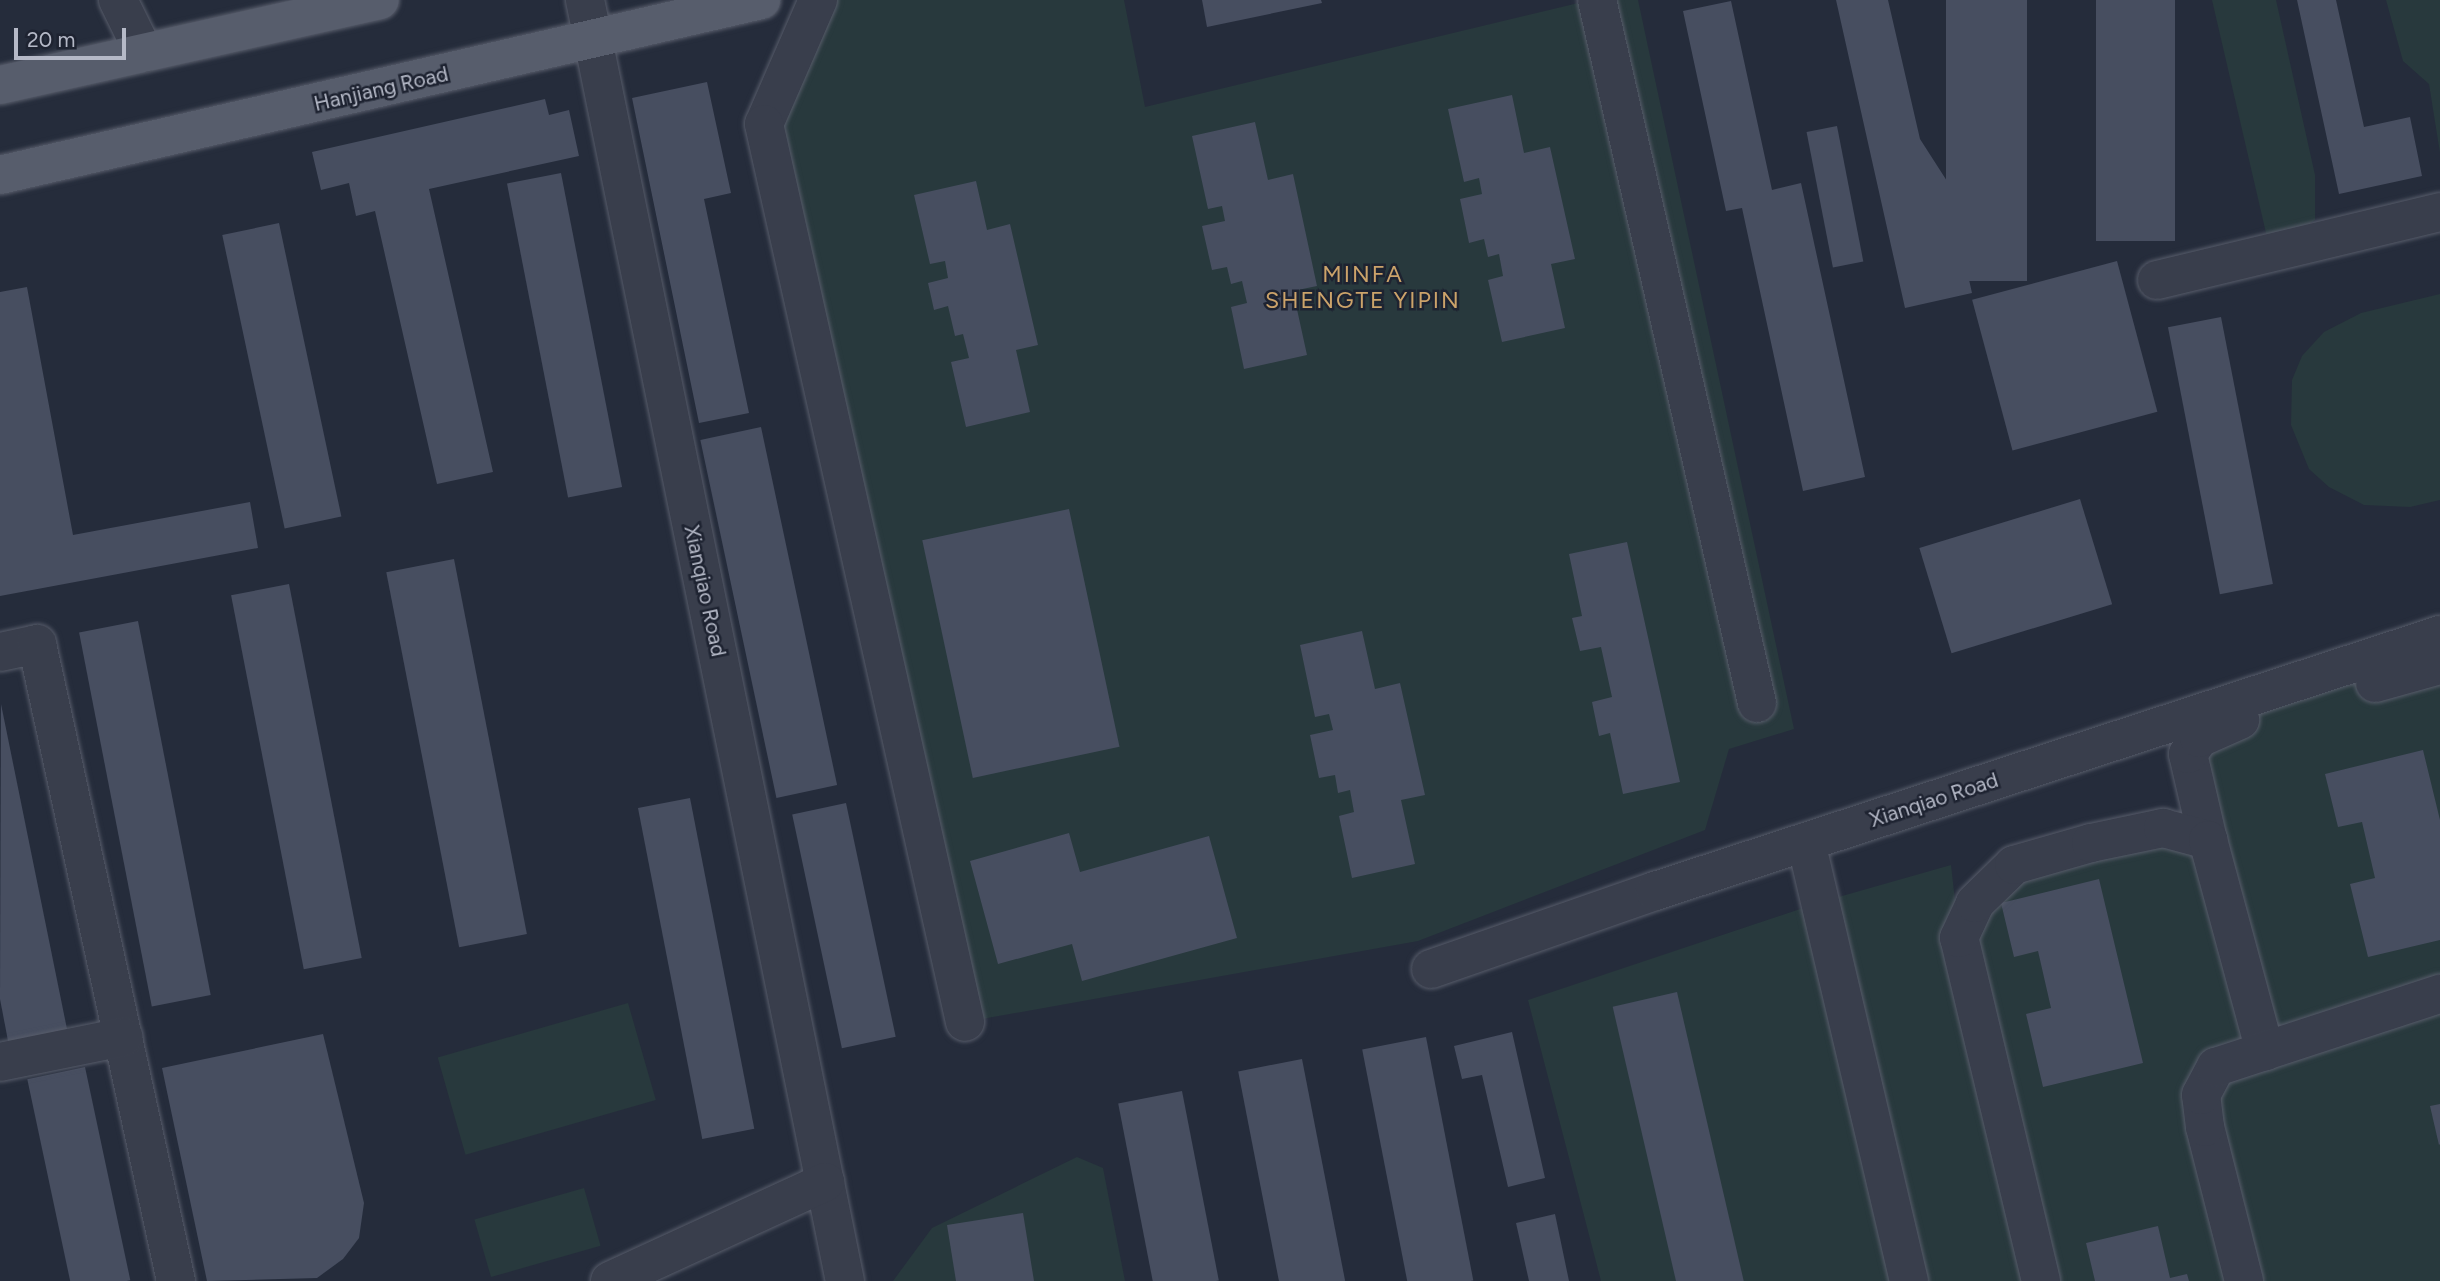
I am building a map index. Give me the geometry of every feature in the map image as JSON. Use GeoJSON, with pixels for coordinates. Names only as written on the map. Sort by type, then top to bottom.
{"type":"FeatureCollection","features":[{"type":"Feature","properties":{"kind":"main road"},"geometry":{"type":"LineString","coordinates":[[0,85],[380,0]]}},
{"type":"Feature","properties":{"kind":"main road","name":"Hanjiang Road"},"geometry":{"type":"LineString","coordinates":[[0,175],[761,0]]}},
{"type":"Feature","properties":{"kind":"street"},"geometry":{"type":"LineString","coordinates":[[118,0],[144,53]]}},
{"type":"Feature","properties":{"kind":"street","name":"Xianqiao Road"},"geometry":{"type":"LineString","coordinates":[[585,0],[845,1281]]}},
{"type":"Feature","properties":{"kind":"street"},"geometry":{"type":"LineString","coordinates":[[818,0],[764,124],[965,1022]]}},
{"type":"Feature","properties":{"kind":"street"},"geometry":{"type":"LineString","coordinates":[[1597,0],[1757,703]]}},
{"type":"Feature","properties":{"kind":"street"},"geometry":{"type":"LineString","coordinates":[[2157,280],[2440,212]]}},
{"type":"Feature","properties":{"kind":"street","name":"Xianqiao Road"},"geometry":{"type":"LineString","coordinates":[[1430,969],[1806,842],[2440,635]]}},
{"type":"Feature","properties":{"kind":"street"},"geometry":{"type":"LineString","coordinates":[[0,652],[37,645],[176,1281]]}},
{"type":"Feature","properties":{"kind":"street"},"geometry":{"type":"LineString","coordinates":[[2265,1051],[2208,840],[2188,754],[2199,738],[2226,724],[2440,664]]}},
{"type":"Feature","properties":{"kind":"street"},"geometry":{"type":"LineString","coordinates":[[2041,1281],[1959,938],[1975,903],[2014,865],[2163,828],[2208,840]]}},
{"type":"Feature","properties":{"kind":"street"},"geometry":{"type":"LineString","coordinates":[[1806,842],[1909,1281]]}},
{"type":"Feature","properties":{"kind":"street"},"geometry":{"type":"LineString","coordinates":[[2244,1281],[2201,1095],[2216,1067],[2440,993]]}},
{"type":"Feature","properties":{"kind":"street"},"geometry":{"type":"LineString","coordinates":[[0,1062],[123,1037]]}},
{"type":"Feature","properties":{"kind":"street"},"geometry":{"type":"LineString","coordinates":[[610,1281],[825,1182]]}},
{"type":"Feature","properties":{"kind":"shaded area"},"geometry":{"type":"Polygon","coordinates":[[[818,0],[1124,0],[1145,107],[1591,0],[1638,0],[1794,729],[1729,749],[1705,830],[1418,941],[965,1022],[764,124],[818,0]]]}},
{"type":"Feature","properties":{"kind":"shaded area"},"geometry":{"type":"Polygon","coordinates":[[[2212,0],[2276,0],[2315,175],[2315,220],[2284,242],[2266,233],[2212,0]]]}},
{"type":"Feature","properties":{"kind":"shaded area"},"geometry":{"type":"Polygon","coordinates":[[[2386,0],[2440,0],[2440,153],[2429,84],[2403,61],[2386,0]]]}},
{"type":"Feature","properties":{"kind":"shaded area"},"geometry":{"type":"Polygon","coordinates":[[[2440,294],[2440,500],[2410,507],[2364,505],[2329,487],[2309,469],[2291,425],[2292,380],[2302,356],[2324,332],[2361,313],[2440,294]]]}},
{"type":"Feature","properties":{"kind":"shaded area"},"geometry":{"type":"Polygon","coordinates":[[[2440,653],[2440,1281],[1601,1281],[1528,1000],[1821,902],[1951,865],[1959,936],[2014,865],[2207,839],[2188,754],[2226,724],[2440,653]]]}},
{"type":"Feature","properties":{"kind":"shaded area"},"geometry":{"type":"Polygon","coordinates":[[[628,1003],[656,1100],[466,1155],[438,1058],[628,1003]]]}},
{"type":"Feature","properties":{"kind":"shaded area"},"geometry":{"type":"Polygon","coordinates":[[[1077,1157],[1103,1168],[1125,1281],[893,1281],[932,1228],[1077,1157]]]}},
{"type":"Feature","properties":{"kind":"shaded area"},"geometry":{"type":"Polygon","coordinates":[[[584,1188],[601,1246],[491,1277],[474,1219],[584,1188]]]}},
{"type":"Feature","properties":{"kind":"building"},"geometry":{"type":"Polygon","coordinates":[[[1202,0],[1321,0],[1322,3],[1207,27],[1202,0]]]}},
{"type":"Feature","properties":{"kind":"building"},"geometry":{"type":"Polygon","coordinates":[[[1836,0],[1888,0],[1920,139],[1947,181],[1972,293],[1905,308],[1836,0]]]}},
{"type":"Feature","properties":{"kind":"building"},"geometry":{"type":"Polygon","coordinates":[[[1946,0],[2027,0],[2027,281],[1946,281],[1946,0]]]}},
{"type":"Feature","properties":{"kind":"building"},"geometry":{"type":"Polygon","coordinates":[[[2096,0],[2175,0],[2175,241],[2096,241],[2096,0]]]}},
{"type":"Feature","properties":{"kind":"building"},"geometry":{"type":"Polygon","coordinates":[[[2297,0],[2336,0],[2364,127],[2410,117],[2422,176],[2339,194],[2297,0]]]}},
{"type":"Feature","properties":{"kind":"building"},"geometry":{"type":"Polygon","coordinates":[[[1731,1],[1772,190],[1801,183],[1865,477],[1803,491],[1742,208],[1726,211],[1683,11],[1731,1]]]}},
{"type":"Feature","properties":{"kind":"building"},"geometry":{"type":"Polygon","coordinates":[[[707,82],[731,193],[704,199],[749,413],[699,423],[632,98],[707,82]]]}},
{"type":"Feature","properties":{"kind":"building"},"geometry":{"type":"Polygon","coordinates":[[[1512,95],[1524,153],[1550,147],[1575,259],[1551,264],[1565,328],[1502,342],[1488,280],[1503,276],[1499,254],[1488,257],[1484,239],[1469,243],[1460,199],[1482,194],[1479,178],[1464,182],[1448,109],[1512,95]]]}},
{"type":"Feature","properties":{"kind":"building"},"geometry":{"type":"Polygon","coordinates":[[[545,99],[549,115],[569,110],[579,156],[429,189],[493,472],[437,484],[375,211],[356,216],[349,183],[321,190],[312,152],[545,99]]]}},
{"type":"Feature","properties":{"kind":"building"},"geometry":{"type":"Polygon","coordinates":[[[1255,122],[1268,180],[1293,174],[1317,286],[1293,291],[1307,355],[1244,369],[1231,307],[1247,303],[1242,281],[1231,284],[1227,267],[1212,270],[1202,226],[1225,221],[1222,206],[1208,209],[1192,136],[1255,122]]]}},
{"type":"Feature","properties":{"kind":"building"},"geometry":{"type":"Polygon","coordinates":[[[1837,126],[1863,261],[1833,267],[1807,132],[1837,126]]]}},
{"type":"Feature","properties":{"kind":"building"},"geometry":{"type":"Polygon","coordinates":[[[561,173],[622,487],[568,498],[507,183],[561,173]]]}},
{"type":"Feature","properties":{"kind":"building"},"geometry":{"type":"Polygon","coordinates":[[[976,181],[987,230],[1010,224],[1038,345],[1016,350],[1030,412],[966,427],[951,362],[969,358],[963,334],[955,336],[948,306],[934,310],[928,283],[948,278],[945,261],[930,264],[914,195],[976,181]]]}},
{"type":"Feature","properties":{"kind":"building"},"geometry":{"type":"Polygon","coordinates":[[[279,223],[341,516],[285,529],[222,235],[279,223]]]}},
{"type":"Feature","properties":{"kind":"building"},"geometry":{"type":"Polygon","coordinates":[[[2117,261],[2157,412],[2012,451],[1972,300],[2117,261]]]}},
{"type":"Feature","properties":{"kind":"building"},"geometry":{"type":"Polygon","coordinates":[[[27,287],[73,535],[250,502],[258,548],[0,596],[0,292],[27,287]]]}},
{"type":"Feature","properties":{"kind":"building"},"geometry":{"type":"Polygon","coordinates":[[[2221,317],[2273,584],[2220,594],[2168,327],[2221,317]]]}},
{"type":"Feature","properties":{"kind":"building"},"geometry":{"type":"Polygon","coordinates":[[[761,427],[837,785],[776,798],[700,440],[761,427]]]}},
{"type":"Feature","properties":{"kind":"building"},"geometry":{"type":"Polygon","coordinates":[[[2080,499],[2112,604],[1952,653],[1919,548],[2080,499]]]}},
{"type":"Feature","properties":{"kind":"building"},"geometry":{"type":"Polygon","coordinates":[[[1069,509],[1120,747],[973,778],[922,540],[1069,509]]]}},
{"type":"Feature","properties":{"kind":"building"},"geometry":{"type":"Polygon","coordinates":[[[1627,542],[1680,782],[1623,794],[1610,733],[1599,736],[1592,702],[1612,697],[1601,647],[1580,651],[1572,618],[1582,616],[1569,554],[1627,542]]]}},
{"type":"Feature","properties":{"kind":"building"},"geometry":{"type":"Polygon","coordinates":[[[454,559],[527,934],[459,947],[386,572],[454,559]]]}},
{"type":"Feature","properties":{"kind":"building"},"geometry":{"type":"Polygon","coordinates":[[[289,584],[362,958],[304,969],[231,595],[289,584]]]}},
{"type":"Feature","properties":{"kind":"building"},"geometry":{"type":"Polygon","coordinates":[[[138,621],[211,995],[152,1006],[79,632],[138,621]]]}},
{"type":"Feature","properties":{"kind":"building"},"geometry":{"type":"Polygon","coordinates":[[[1362,631],[1375,689],[1400,683],[1425,795],[1401,800],[1415,864],[1352,878],[1339,816],[1354,812],[1350,790],[1338,793],[1335,775],[1319,778],[1310,735],[1333,730],[1329,714],[1315,717],[1300,645],[1362,631]]]}},
{"type":"Feature","properties":{"kind":"building"},"geometry":{"type":"Polygon","coordinates":[[[1,704],[68,1034],[9,1046],[0,999],[1,704]]]}},
{"type":"Feature","properties":{"kind":"building"},"geometry":{"type":"Polygon","coordinates":[[[2423,750],[2440,820],[2440,940],[2368,957],[2350,884],[2375,878],[2362,822],[2338,827],[2325,774],[2423,750]]]}},
{"type":"Feature","properties":{"kind":"building"},"geometry":{"type":"Polygon","coordinates":[[[690,798],[754,1129],[702,1139],[638,808],[690,798]]]}},
{"type":"Feature","properties":{"kind":"building"},"geometry":{"type":"Polygon","coordinates":[[[846,803],[896,1037],[842,1048],[792,814],[846,803]]]}},
{"type":"Feature","properties":{"kind":"building"},"geometry":{"type":"Polygon","coordinates":[[[1069,833],[1080,872],[1209,836],[1237,938],[1082,981],[1072,944],[998,964],[970,861],[1069,833]]]}},
{"type":"Feature","properties":{"kind":"building"},"geometry":{"type":"Polygon","coordinates":[[[2099,879],[2143,1063],[2043,1087],[2026,1014],[2051,1008],[2038,951],[2014,957],[2001,903],[2099,879]]]}},
{"type":"Feature","properties":{"kind":"building"},"geometry":{"type":"Polygon","coordinates":[[[1677,992],[1744,1281],[1676,1281],[1613,1007],[1677,992]]]}},
{"type":"Feature","properties":{"kind":"building"},"geometry":{"type":"Polygon","coordinates":[[[1512,1032],[1545,1178],[1508,1187],[1482,1075],[1462,1079],[1454,1046],[1512,1032]]]}},
{"type":"Feature","properties":{"kind":"building"},"geometry":{"type":"Polygon","coordinates":[[[323,1034],[364,1203],[359,1238],[343,1259],[317,1278],[207,1281],[162,1068],[323,1034]]]}},
{"type":"Feature","properties":{"kind":"building"},"geometry":{"type":"Polygon","coordinates":[[[1426,1037],[1473,1280],[1407,1281],[1362,1049],[1426,1037]]]}},
{"type":"Feature","properties":{"kind":"building"},"geometry":{"type":"Polygon","coordinates":[[[1302,1059],[1345,1281],[1279,1281],[1238,1071],[1302,1059]]]}},
{"type":"Feature","properties":{"kind":"building"},"geometry":{"type":"Polygon","coordinates":[[[85,1067],[130,1280],[70,1281],[27,1079],[85,1067]]]}},
{"type":"Feature","properties":{"kind":"building"},"geometry":{"type":"Polygon","coordinates":[[[1182,1091],[1219,1280],[1153,1281],[1118,1103],[1182,1091]]]}},
{"type":"Feature","properties":{"kind":"building"},"geometry":{"type":"Polygon","coordinates":[[[2440,1104],[2440,1144],[2439,1145],[2430,1106],[2440,1104]]]}},
{"type":"Feature","properties":{"kind":"building"},"geometry":{"type":"Polygon","coordinates":[[[1023,1213],[1034,1281],[956,1281],[947,1225],[1023,1213]]]}},
{"type":"Feature","properties":{"kind":"building"},"geometry":{"type":"Polygon","coordinates":[[[1555,1214],[1569,1281],[1529,1281],[1516,1223],[1555,1214]]]}},
{"type":"Feature","properties":{"kind":"building"},"geometry":{"type":"Polygon","coordinates":[[[2158,1226],[2170,1278],[2187,1274],[2189,1281],[2095,1281],[2086,1243],[2158,1226]]]}},
{"type":"Feature","properties":{"kind":"district","name":"MINFA SHENGTE YIPIN"},"geometry":{"type":"Point","coordinates":[1363,287]}}]}
